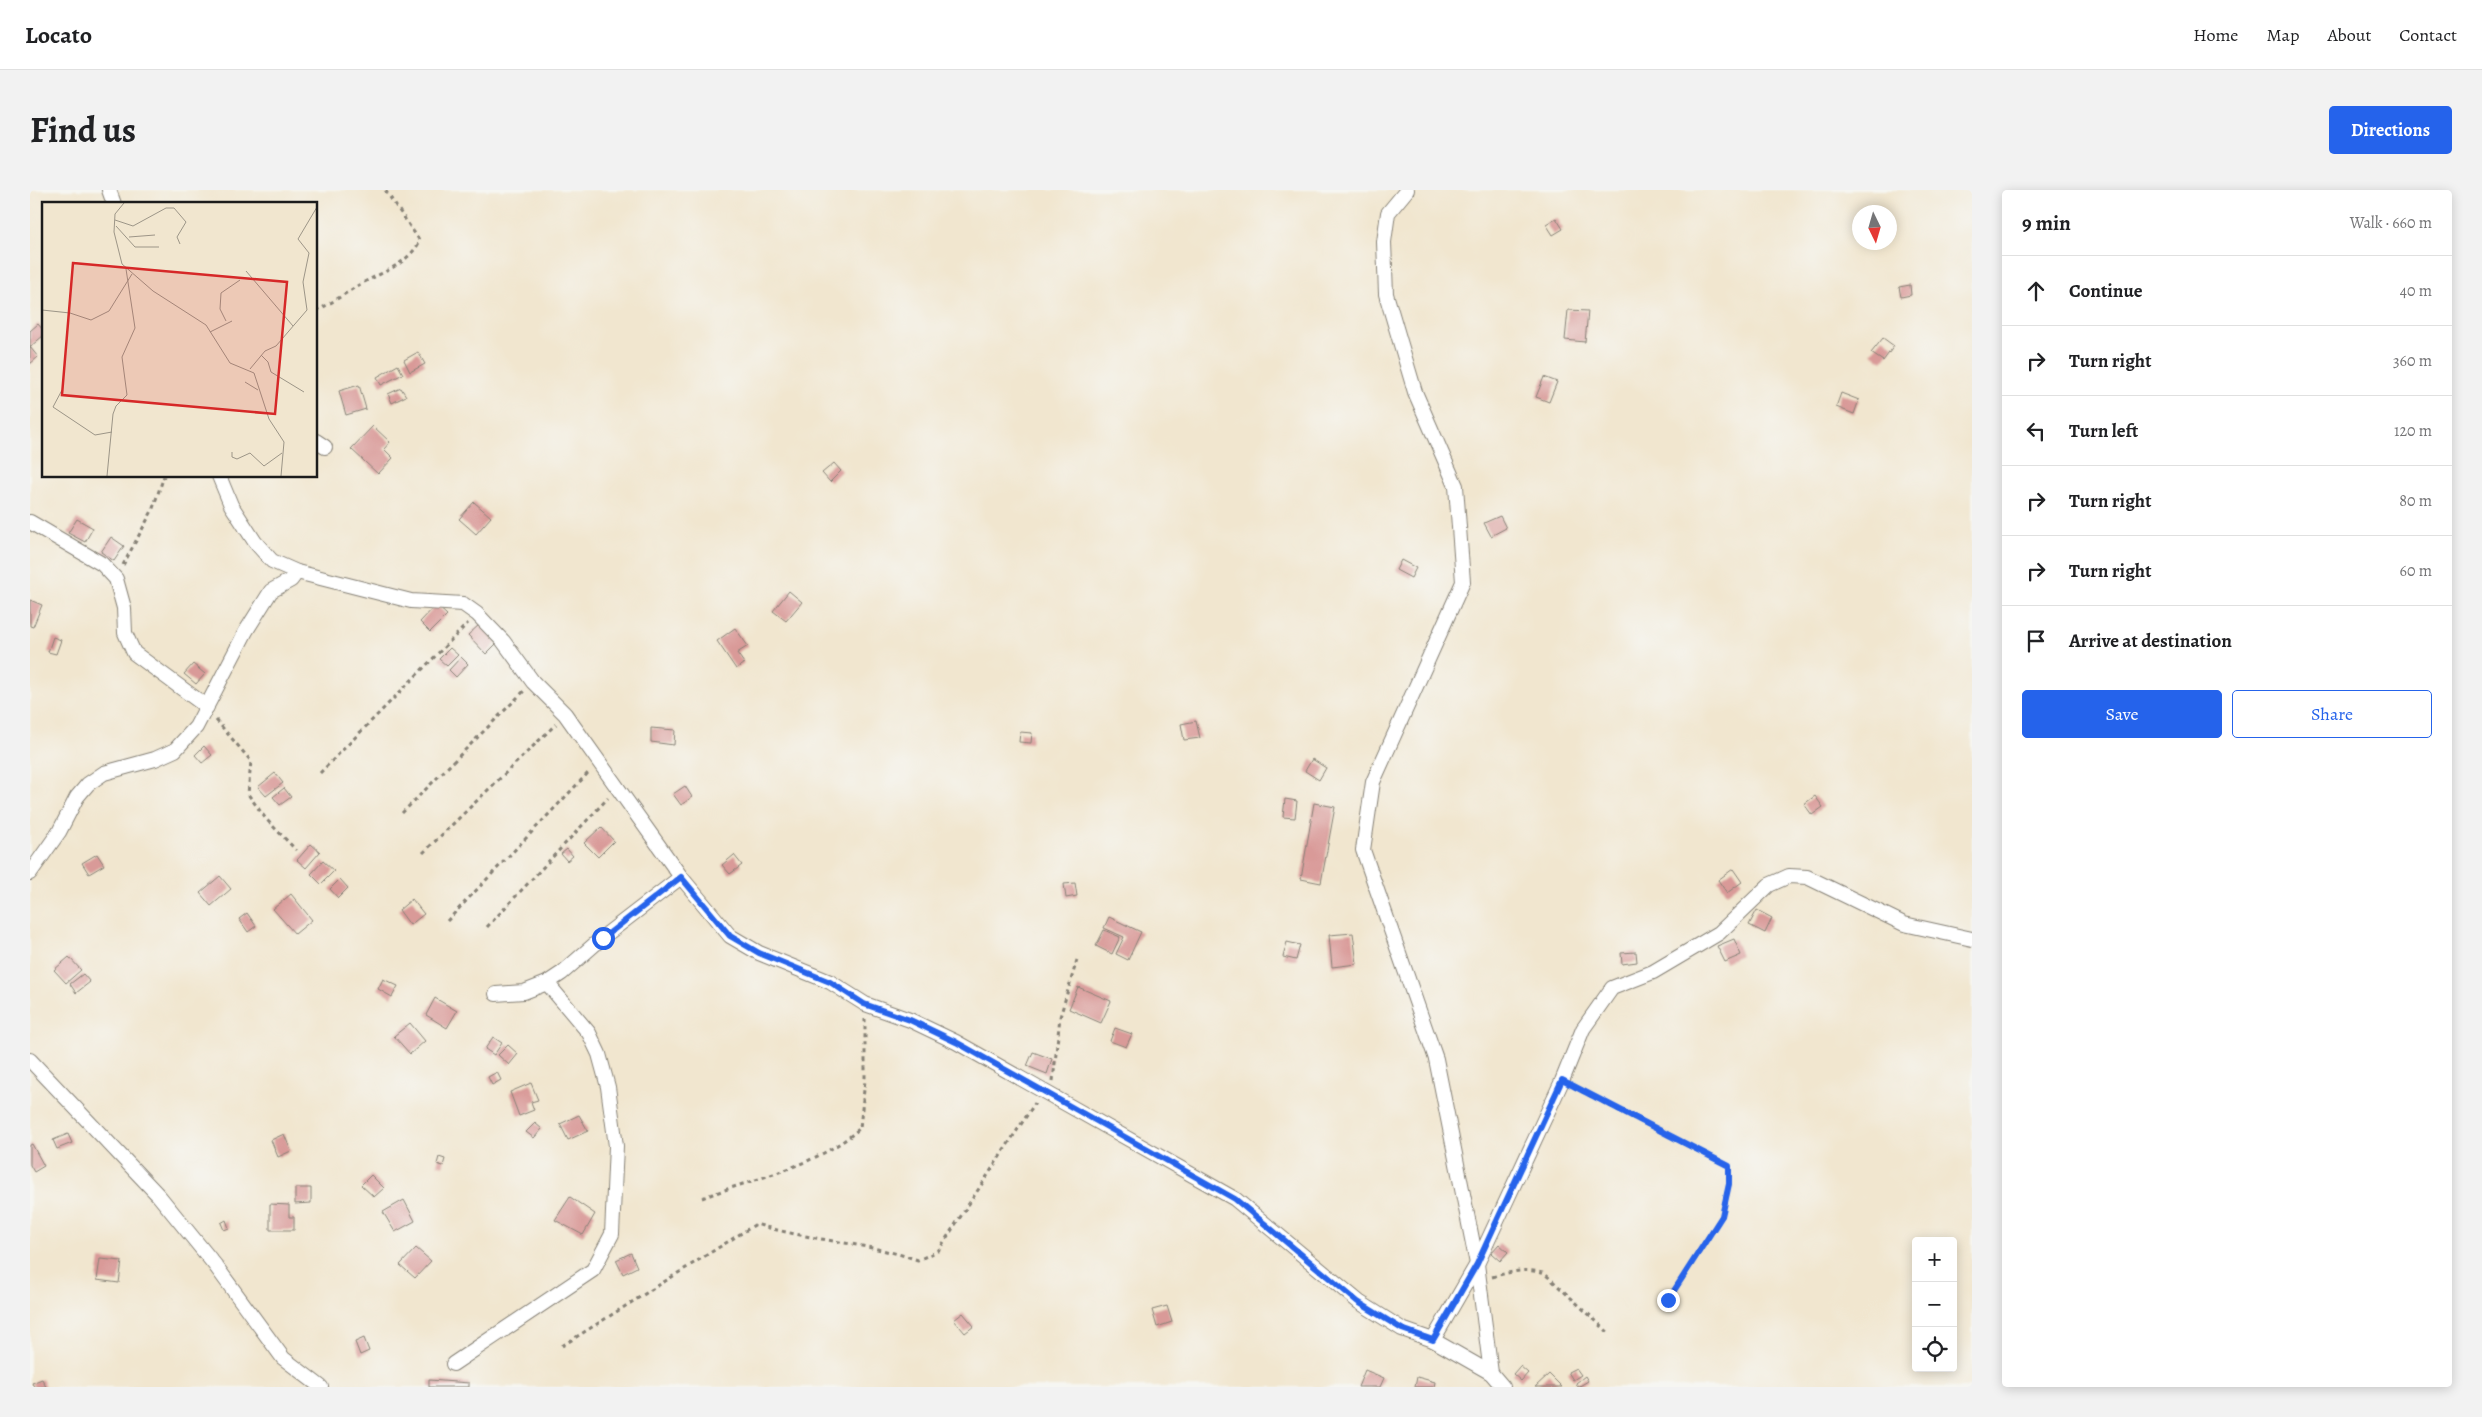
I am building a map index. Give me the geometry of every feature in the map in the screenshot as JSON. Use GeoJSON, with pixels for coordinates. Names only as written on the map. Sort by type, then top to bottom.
{"type":"FeatureCollection","features":[{"type":"Feature","properties":{"kind":"street"},"geometry":{"type":"LineString","coordinates":[[109,190],[113,202]]}},
{"type":"Feature","properties":{"kind":"street"},"geometry":{"type":"LineString","coordinates":[[1407,190],[1388,213],[1384,242],[1386,294],[1415,392],[1456,486],[1463,582],[1373,782],[1363,850],[1436,1059],[1477,1264],[1491,1373]]}},
{"type":"Feature","properties":{"kind":"street"},"geometry":{"type":"LineString","coordinates":[[220,478],[232,505],[255,542],[272,561],[297,572],[411,601],[462,604],[477,614],[503,641],[534,682],[565,714],[600,760],[617,789],[681,877],[730,936],[759,953],[830,982],[864,1004],[918,1024],[1047,1092],[1235,1199],[1358,1302],[1402,1329],[1433,1340],[1491,1373],[1503,1387]]}},
{"type":"Feature","properties":{"kind":"street"},"geometry":{"type":"LineString","coordinates":[[30,522],[102,564],[116,579],[124,608],[125,633],[134,653],[207,707]]}},
{"type":"Feature","properties":{"kind":"street"},"geometry":{"type":"LineString","coordinates":[[30,873],[59,832],[77,797],[88,784],[104,773],[155,759],[175,750],[196,727],[246,631],[271,591],[291,580],[297,572]]}},
{"type":"Feature","properties":{"kind":"street"},"geometry":{"type":"LineString","coordinates":[[1433,1340],[1477,1264],[1562,1080],[1583,1029],[1612,988],[1653,972],[1719,932],[1768,885],[1789,876],[1807,877],[1904,924],[1972,939]]}},
{"type":"Feature","properties":{"kind":"street"},"geometry":{"type":"LineString","coordinates":[[496,994],[524,992],[547,983],[681,877]]}},
{"type":"Feature","properties":{"kind":"street"},"geometry":{"type":"LineString","coordinates":[[453,1364],[593,1270],[612,1234],[616,1146],[608,1087],[599,1054],[589,1033],[547,983]]}},
{"type":"Feature","properties":{"kind":"street"},"geometry":{"type":"LineString","coordinates":[[30,1060],[159,1196],[215,1265],[283,1358],[321,1387]]}},
{"type":"Feature","properties":{"kind":"path"},"geometry":{"type":"LineString","coordinates":[[318,310],[358,285],[390,270],[415,251],[420,241],[385,190]]}},
{"type":"Feature","properties":{"kind":"path"},"geometry":{"type":"LineString","coordinates":[[116,579],[152,511],[163,478]]}},
{"type":"Feature","properties":{"kind":"path"},"geometry":{"type":"LineString","coordinates":[[320,773],[477,614]]}},
{"type":"Feature","properties":{"kind":"path"},"geometry":{"type":"LineString","coordinates":[[402,813],[534,682]]}},
{"type":"Feature","properties":{"kind":"path"},"geometry":{"type":"LineString","coordinates":[[207,707],[251,761],[248,794],[266,819],[296,850]]}},
{"type":"Feature","properties":{"kind":"path"},"geometry":{"type":"LineString","coordinates":[[423,854],[565,714]]}},
{"type":"Feature","properties":{"kind":"path"},"geometry":{"type":"LineString","coordinates":[[446,921],[600,760]]}},
{"type":"Feature","properties":{"kind":"path"},"geometry":{"type":"LineString","coordinates":[[488,927],[617,789]]}},
{"type":"Feature","properties":{"kind":"path"},"geometry":{"type":"LineString","coordinates":[[562,1346],[756,1224],[788,1234],[891,1250],[918,1260],[938,1251],[1047,1092],[1060,1017],[1077,960]]}},
{"type":"Feature","properties":{"kind":"path"},"geometry":{"type":"LineString","coordinates":[[702,1198],[796,1165],[845,1141],[860,1128],[865,1080],[864,1004]]}},
{"type":"Feature","properties":{"kind":"path"},"geometry":{"type":"LineString","coordinates":[[1562,1080],[1729,1166],[1729,1184],[1722,1216],[1668,1300]]}},
{"type":"Feature","properties":{"kind":"path"},"geometry":{"type":"LineString","coordinates":[[1479,1280],[1522,1270],[1534,1270],[1545,1274],[1609,1333]]}},
{"type":"Feature","properties":{"kind":"building"},"geometry":{"type":"Polygon","coordinates":[[[1556,218],[1563,229],[1553,235],[1546,224],[1556,218]]]}},
{"type":"Feature","properties":{"kind":"building"},"geometry":{"type":"Polygon","coordinates":[[[1910,285],[1911,295],[1901,297],[1899,287],[1910,285]]]}},
{"type":"Feature","properties":{"kind":"building"},"geometry":{"type":"Polygon","coordinates":[[[1568,310],[1588,311],[1585,342],[1565,340],[1568,310]]]}},
{"type":"Feature","properties":{"kind":"building"},"geometry":{"type":"Polygon","coordinates":[[[38,324],[42,329],[42,337],[30,347],[30,331],[38,324]]]}},
{"type":"Feature","properties":{"kind":"building"},"geometry":{"type":"Polygon","coordinates":[[[1883,338],[1894,346],[1883,361],[1871,353],[1883,338]]]}},
{"type":"Feature","properties":{"kind":"building"},"geometry":{"type":"Polygon","coordinates":[[[30,347],[38,357],[30,364],[30,347]]]}},
{"type":"Feature","properties":{"kind":"building"},"geometry":{"type":"Polygon","coordinates":[[[418,352],[425,364],[410,372],[404,360],[418,352]]]}},
{"type":"Feature","properties":{"kind":"building"},"geometry":{"type":"Polygon","coordinates":[[[398,365],[403,374],[381,385],[377,377],[398,365]]]}},
{"type":"Feature","properties":{"kind":"building"},"geometry":{"type":"Polygon","coordinates":[[[1544,377],[1557,382],[1549,402],[1536,397],[1544,377]]]}},
{"type":"Feature","properties":{"kind":"building"},"geometry":{"type":"Polygon","coordinates":[[[359,385],[366,409],[346,415],[339,391],[359,385]]]}},
{"type":"Feature","properties":{"kind":"building"},"geometry":{"type":"Polygon","coordinates":[[[401,388],[406,396],[392,403],[388,394],[401,388]]]}},
{"type":"Feature","properties":{"kind":"building"},"geometry":{"type":"Polygon","coordinates":[[[1841,393],[1859,400],[1854,414],[1836,407],[1841,393]]]}},
{"type":"Feature","properties":{"kind":"building"},"geometry":{"type":"Polygon","coordinates":[[[373,426],[390,442],[384,449],[393,458],[378,474],[351,449],[373,426]]]}},
{"type":"Feature","properties":{"kind":"building"},"geometry":{"type":"Polygon","coordinates":[[[834,463],[841,471],[830,482],[822,473],[834,463]]]}},
{"type":"Feature","properties":{"kind":"building"},"geometry":{"type":"Polygon","coordinates":[[[474,502],[491,517],[476,534],[459,519],[474,502]]]}},
{"type":"Feature","properties":{"kind":"building"},"geometry":{"type":"Polygon","coordinates":[[[1500,516],[1506,528],[1491,536],[1484,523],[1500,516]]]}},
{"type":"Feature","properties":{"kind":"building"},"geometry":{"type":"Polygon","coordinates":[[[77,519],[93,528],[85,542],[68,533],[77,519]]]}},
{"type":"Feature","properties":{"kind":"building"},"geometry":{"type":"Polygon","coordinates":[[[111,537],[124,546],[114,561],[101,552],[111,537]]]}},
{"type":"Feature","properties":{"kind":"building"},"geometry":{"type":"Polygon","coordinates":[[[1401,560],[1416,568],[1411,578],[1396,570],[1401,560]]]}},
{"type":"Feature","properties":{"kind":"building"},"geometry":{"type":"Polygon","coordinates":[[[789,591],[802,602],[786,621],[773,611],[789,591]]]}},
{"type":"Feature","properties":{"kind":"building"},"geometry":{"type":"Polygon","coordinates":[[[30,600],[42,605],[33,627],[30,626],[30,600]]]}},
{"type":"Feature","properties":{"kind":"building"},"geometry":{"type":"Polygon","coordinates":[[[436,605],[447,615],[430,632],[420,622],[436,605]]]}},
{"type":"Feature","properties":{"kind":"building"},"geometry":{"type":"Polygon","coordinates":[[[480,624],[497,643],[486,654],[468,635],[480,624]]]}},
{"type":"Feature","properties":{"kind":"building"},"geometry":{"type":"Polygon","coordinates":[[[735,628],[748,646],[737,653],[744,663],[736,669],[717,641],[735,628]]]}},
{"type":"Feature","properties":{"kind":"building"},"geometry":{"type":"Polygon","coordinates":[[[53,637],[61,640],[56,654],[48,652],[53,637]]]}},
{"type":"Feature","properties":{"kind":"building"},"geometry":{"type":"Polygon","coordinates":[[[450,648],[458,655],[447,666],[439,659],[450,648]]]}},
{"type":"Feature","properties":{"kind":"building"},"geometry":{"type":"Polygon","coordinates":[[[461,657],[468,664],[456,677],[449,670],[461,657]]]}},
{"type":"Feature","properties":{"kind":"building"},"geometry":{"type":"Polygon","coordinates":[[[193,664],[205,674],[196,684],[184,674],[193,664]]]}},
{"type":"Feature","properties":{"kind":"building"},"geometry":{"type":"Polygon","coordinates":[[[1196,721],[1200,738],[1184,740],[1181,724],[1196,721]]]}},
{"type":"Feature","properties":{"kind":"building"},"geometry":{"type":"Polygon","coordinates":[[[651,728],[675,730],[674,745],[651,742],[651,728]]]}},
{"type":"Feature","properties":{"kind":"building"},"geometry":{"type":"Polygon","coordinates":[[[1020,732],[1032,733],[1031,743],[1019,742],[1020,732]]]}},
{"type":"Feature","properties":{"kind":"building"},"geometry":{"type":"Polygon","coordinates":[[[204,746],[212,755],[202,763],[195,755],[204,746]]]}},
{"type":"Feature","properties":{"kind":"building"},"geometry":{"type":"Polygon","coordinates":[[[1312,759],[1326,768],[1319,780],[1305,771],[1312,759]]]}},
{"type":"Feature","properties":{"kind":"building"},"geometry":{"type":"Polygon","coordinates":[[[275,773],[283,783],[266,796],[258,787],[275,773]]]}},
{"type":"Feature","properties":{"kind":"building"},"geometry":{"type":"Polygon","coordinates":[[[685,786],[692,797],[681,805],[673,794],[685,786]]]}},
{"type":"Feature","properties":{"kind":"building"},"geometry":{"type":"Polygon","coordinates":[[[284,788],[291,797],[280,805],[273,797],[284,788]]]}},
{"type":"Feature","properties":{"kind":"building"},"geometry":{"type":"Polygon","coordinates":[[[1815,796],[1823,807],[1812,815],[1804,804],[1815,796]]]}},
{"type":"Feature","properties":{"kind":"building"},"geometry":{"type":"Polygon","coordinates":[[[1285,799],[1297,801],[1295,818],[1283,817],[1285,799]]]}},
{"type":"Feature","properties":{"kind":"building"},"geometry":{"type":"Polygon","coordinates":[[[1314,803],[1335,807],[1321,883],[1301,879],[1314,803]]]}},
{"type":"Feature","properties":{"kind":"building"},"geometry":{"type":"Polygon","coordinates":[[[601,827],[614,841],[598,857],[584,843],[601,827]]]}},
{"type":"Feature","properties":{"kind":"building"},"geometry":{"type":"Polygon","coordinates":[[[311,844],[320,852],[306,868],[297,860],[311,844]]]}},
{"type":"Feature","properties":{"kind":"building"},"geometry":{"type":"Polygon","coordinates":[[[567,849],[573,856],[567,861],[561,854],[567,849]]]}},
{"type":"Feature","properties":{"kind":"building"},"geometry":{"type":"Polygon","coordinates":[[[97,854],[104,865],[89,874],[82,863],[97,854]]]}},
{"type":"Feature","properties":{"kind":"building"},"geometry":{"type":"Polygon","coordinates":[[[734,855],[742,865],[730,874],[722,865],[734,855]]]}},
{"type":"Feature","properties":{"kind":"building"},"geometry":{"type":"Polygon","coordinates":[[[323,861],[334,871],[321,884],[311,874],[323,861]]]}},
{"type":"Feature","properties":{"kind":"building"},"geometry":{"type":"Polygon","coordinates":[[[1733,869],[1742,882],[1727,893],[1718,880],[1733,869]]]}},
{"type":"Feature","properties":{"kind":"building"},"geometry":{"type":"Polygon","coordinates":[[[220,876],[231,889],[211,906],[200,893],[220,876]]]}},
{"type":"Feature","properties":{"kind":"building"},"geometry":{"type":"Polygon","coordinates":[[[340,879],[348,888],[338,898],[330,889],[340,879]]]}},
{"type":"Feature","properties":{"kind":"building"},"geometry":{"type":"Polygon","coordinates":[[[1075,883],[1077,896],[1066,898],[1064,884],[1075,883]]]}},
{"type":"Feature","properties":{"kind":"building"},"geometry":{"type":"Polygon","coordinates":[[[291,894],[312,920],[295,934],[273,909],[291,894]]]}},
{"type":"Feature","properties":{"kind":"building"},"geometry":{"type":"Polygon","coordinates":[[[412,899],[424,914],[410,925],[399,910],[412,899]]]}},
{"type":"Feature","properties":{"kind":"building"},"geometry":{"type":"Polygon","coordinates":[[[1757,910],[1772,918],[1765,933],[1749,925],[1757,910]]]}},
{"type":"Feature","properties":{"kind":"building"},"geometry":{"type":"Polygon","coordinates":[[[247,913],[256,926],[248,932],[239,919],[247,913]]]}},
{"type":"Feature","properties":{"kind":"building"},"geometry":{"type":"Polygon","coordinates":[[[1109,917],[1141,932],[1128,960],[1116,954],[1124,937],[1104,928],[1109,917]]]}},
{"type":"Feature","properties":{"kind":"building"},"geometry":{"type":"Polygon","coordinates":[[[1104,930],[1120,937],[1112,954],[1096,946],[1104,930]]]}},
{"type":"Feature","properties":{"kind":"building"},"geometry":{"type":"Polygon","coordinates":[[[1353,933],[1357,964],[1332,967],[1329,935],[1353,933]]]}},
{"type":"Feature","properties":{"kind":"building"},"geometry":{"type":"Polygon","coordinates":[[[1734,939],[1741,955],[1725,962],[1717,946],[1734,939]]]}},
{"type":"Feature","properties":{"kind":"building"},"geometry":{"type":"Polygon","coordinates":[[[1287,942],[1300,945],[1296,960],[1283,957],[1287,942]]]}},
{"type":"Feature","properties":{"kind":"building"},"geometry":{"type":"Polygon","coordinates":[[[1636,952],[1637,962],[1622,964],[1621,953],[1636,952]]]}},
{"type":"Feature","properties":{"kind":"building"},"geometry":{"type":"Polygon","coordinates":[[[69,957],[81,970],[66,983],[54,970],[69,957]]]}},
{"type":"Feature","properties":{"kind":"building"},"geometry":{"type":"Polygon","coordinates":[[[83,974],[90,982],[76,993],[70,984],[83,974]]]}},
{"type":"Feature","properties":{"kind":"building"},"geometry":{"type":"Polygon","coordinates":[[[383,979],[398,986],[392,997],[378,989],[383,979]]]}},
{"type":"Feature","properties":{"kind":"building"},"geometry":{"type":"Polygon","coordinates":[[[1078,987],[1111,1001],[1101,1023],[1069,1009],[1078,987]]]}},
{"type":"Feature","properties":{"kind":"building"},"geometry":{"type":"Polygon","coordinates":[[[435,998],[457,1011],[447,1028],[426,1015],[435,998]]]}},
{"type":"Feature","properties":{"kind":"building"},"geometry":{"type":"Polygon","coordinates":[[[410,1023],[425,1041],[410,1054],[394,1036],[410,1023]]]}},
{"type":"Feature","properties":{"kind":"building"},"geometry":{"type":"Polygon","coordinates":[[[1115,1028],[1132,1034],[1126,1047],[1110,1041],[1115,1028]]]}},
{"type":"Feature","properties":{"kind":"building"},"geometry":{"type":"Polygon","coordinates":[[[493,1037],[502,1043],[494,1055],[485,1049],[493,1037]]]}},
{"type":"Feature","properties":{"kind":"building"},"geometry":{"type":"Polygon","coordinates":[[[508,1045],[518,1054],[509,1065],[498,1055],[508,1045]]]}},
{"type":"Feature","properties":{"kind":"building"},"geometry":{"type":"Polygon","coordinates":[[[1033,1052],[1052,1059],[1047,1074],[1027,1066],[1033,1052]]]}},
{"type":"Feature","properties":{"kind":"building"},"geometry":{"type":"Polygon","coordinates":[[[497,1072],[501,1080],[492,1085],[488,1077],[497,1072]]]}},
{"type":"Feature","properties":{"kind":"building"},"geometry":{"type":"Polygon","coordinates":[[[531,1083],[538,1100],[531,1102],[534,1110],[519,1116],[510,1092],[531,1083]]]}},
{"type":"Feature","properties":{"kind":"building"},"geometry":{"type":"Polygon","coordinates":[[[579,1115],[588,1131],[568,1140],[560,1124],[579,1115]]]}},
{"type":"Feature","properties":{"kind":"building"},"geometry":{"type":"Polygon","coordinates":[[[535,1123],[542,1129],[534,1138],[526,1132],[535,1123]]]}},
{"type":"Feature","properties":{"kind":"building"},"geometry":{"type":"Polygon","coordinates":[[[68,1134],[72,1143],[57,1149],[53,1140],[68,1134]]]}},
{"type":"Feature","properties":{"kind":"building"},"geometry":{"type":"Polygon","coordinates":[[[284,1134],[291,1151],[278,1157],[271,1140],[284,1134]]]}},
{"type":"Feature","properties":{"kind":"building"},"geometry":{"type":"Polygon","coordinates":[[[32,1144],[44,1166],[34,1172],[30,1165],[30,1145],[32,1144]]]}},
{"type":"Feature","properties":{"kind":"building"},"geometry":{"type":"Polygon","coordinates":[[[439,1157],[445,1159],[443,1166],[437,1164],[439,1157]]]}},
{"type":"Feature","properties":{"kind":"building"},"geometry":{"type":"Polygon","coordinates":[[[371,1175],[384,1188],[374,1197],[361,1185],[371,1175]]]}},
{"type":"Feature","properties":{"kind":"building"},"geometry":{"type":"Polygon","coordinates":[[[295,1188],[311,1188],[311,1203],[295,1204],[295,1188]]]}},
{"type":"Feature","properties":{"kind":"building"},"geometry":{"type":"Polygon","coordinates":[[[570,1197],[595,1214],[583,1235],[555,1220],[570,1197]]]}},
{"type":"Feature","properties":{"kind":"building"},"geometry":{"type":"Polygon","coordinates":[[[404,1200],[415,1221],[395,1232],[383,1212],[404,1200]]]}},
{"type":"Feature","properties":{"kind":"building"},"geometry":{"type":"Polygon","coordinates":[[[270,1204],[289,1205],[289,1217],[294,1217],[294,1230],[270,1230],[270,1204]]]}},
{"type":"Feature","properties":{"kind":"building"},"geometry":{"type":"Polygon","coordinates":[[[226,1220],[229,1228],[224,1230],[221,1223],[226,1220]]]}},
{"type":"Feature","properties":{"kind":"building"},"geometry":{"type":"Polygon","coordinates":[[[1499,1244],[1508,1252],[1500,1261],[1491,1253],[1499,1244]]]}},
{"type":"Feature","properties":{"kind":"building"},"geometry":{"type":"Polygon","coordinates":[[[416,1248],[431,1261],[415,1278],[400,1265],[416,1248]]]}},
{"type":"Feature","properties":{"kind":"building"},"geometry":{"type":"Polygon","coordinates":[[[631,1253],[637,1267],[623,1274],[616,1260],[631,1253]]]}},
{"type":"Feature","properties":{"kind":"building"},"geometry":{"type":"Polygon","coordinates":[[[100,1259],[122,1261],[119,1283],[97,1280],[100,1259]]]}},
{"type":"Feature","properties":{"kind":"building"},"geometry":{"type":"Polygon","coordinates":[[[1167,1306],[1172,1322],[1157,1327],[1152,1310],[1167,1306]]]}},
{"type":"Feature","properties":{"kind":"building"},"geometry":{"type":"Polygon","coordinates":[[[963,1313],[974,1326],[965,1333],[954,1320],[963,1313]]]}},
{"type":"Feature","properties":{"kind":"building"},"geometry":{"type":"Polygon","coordinates":[[[364,1338],[369,1351],[360,1355],[355,1342],[364,1338]]]}},
{"type":"Feature","properties":{"kind":"building"},"geometry":{"type":"Polygon","coordinates":[[[1520,1366],[1528,1373],[1521,1381],[1513,1374],[1520,1366]]]}},
{"type":"Feature","properties":{"kind":"building"},"geometry":{"type":"Polygon","coordinates":[[[1576,1368],[1581,1375],[1573,1380],[1568,1372],[1576,1368]]]}},
{"type":"Feature","properties":{"kind":"building"},"geometry":{"type":"Polygon","coordinates":[[[1365,1370],[1384,1378],[1380,1387],[1358,1387],[1365,1370]]]}},
{"type":"Feature","properties":{"kind":"building"},"geometry":{"type":"Polygon","coordinates":[[[1549,1374],[1562,1387],[1535,1387],[1549,1374]]]}},
{"type":"Feature","properties":{"kind":"building"},"geometry":{"type":"Polygon","coordinates":[[[1585,1376],[1588,1381],[1578,1387],[1576,1383],[1585,1376]]]}},
{"type":"Feature","properties":{"kind":"building"},"geometry":{"type":"Polygon","coordinates":[[[1417,1377],[1435,1382],[1434,1387],[1415,1387],[1417,1377]]]}},
{"type":"Feature","properties":{"kind":"building"},"geometry":{"type":"Polygon","coordinates":[[[42,1379],[46,1387],[34,1387],[32,1383],[42,1379]]]}},
{"type":"Feature","properties":{"kind":"building"},"geometry":{"type":"Polygon","coordinates":[[[429,1380],[469,1383],[469,1387],[429,1387],[429,1380]]]}},
{"type":"Feature","properties":{"kind":"route"},"geometry":{"type":"LineString","coordinates":[[603,938],[626,922],[681,877],[730,936],[759,953],[830,982],[864,1004],[910,1020],[956,1042],[1235,1199],[1358,1302],[1402,1329],[1433,1340],[1477,1264],[1562,1080],[1729,1166],[1729,1184],[1722,1216],[1668,1300]]}}]}
